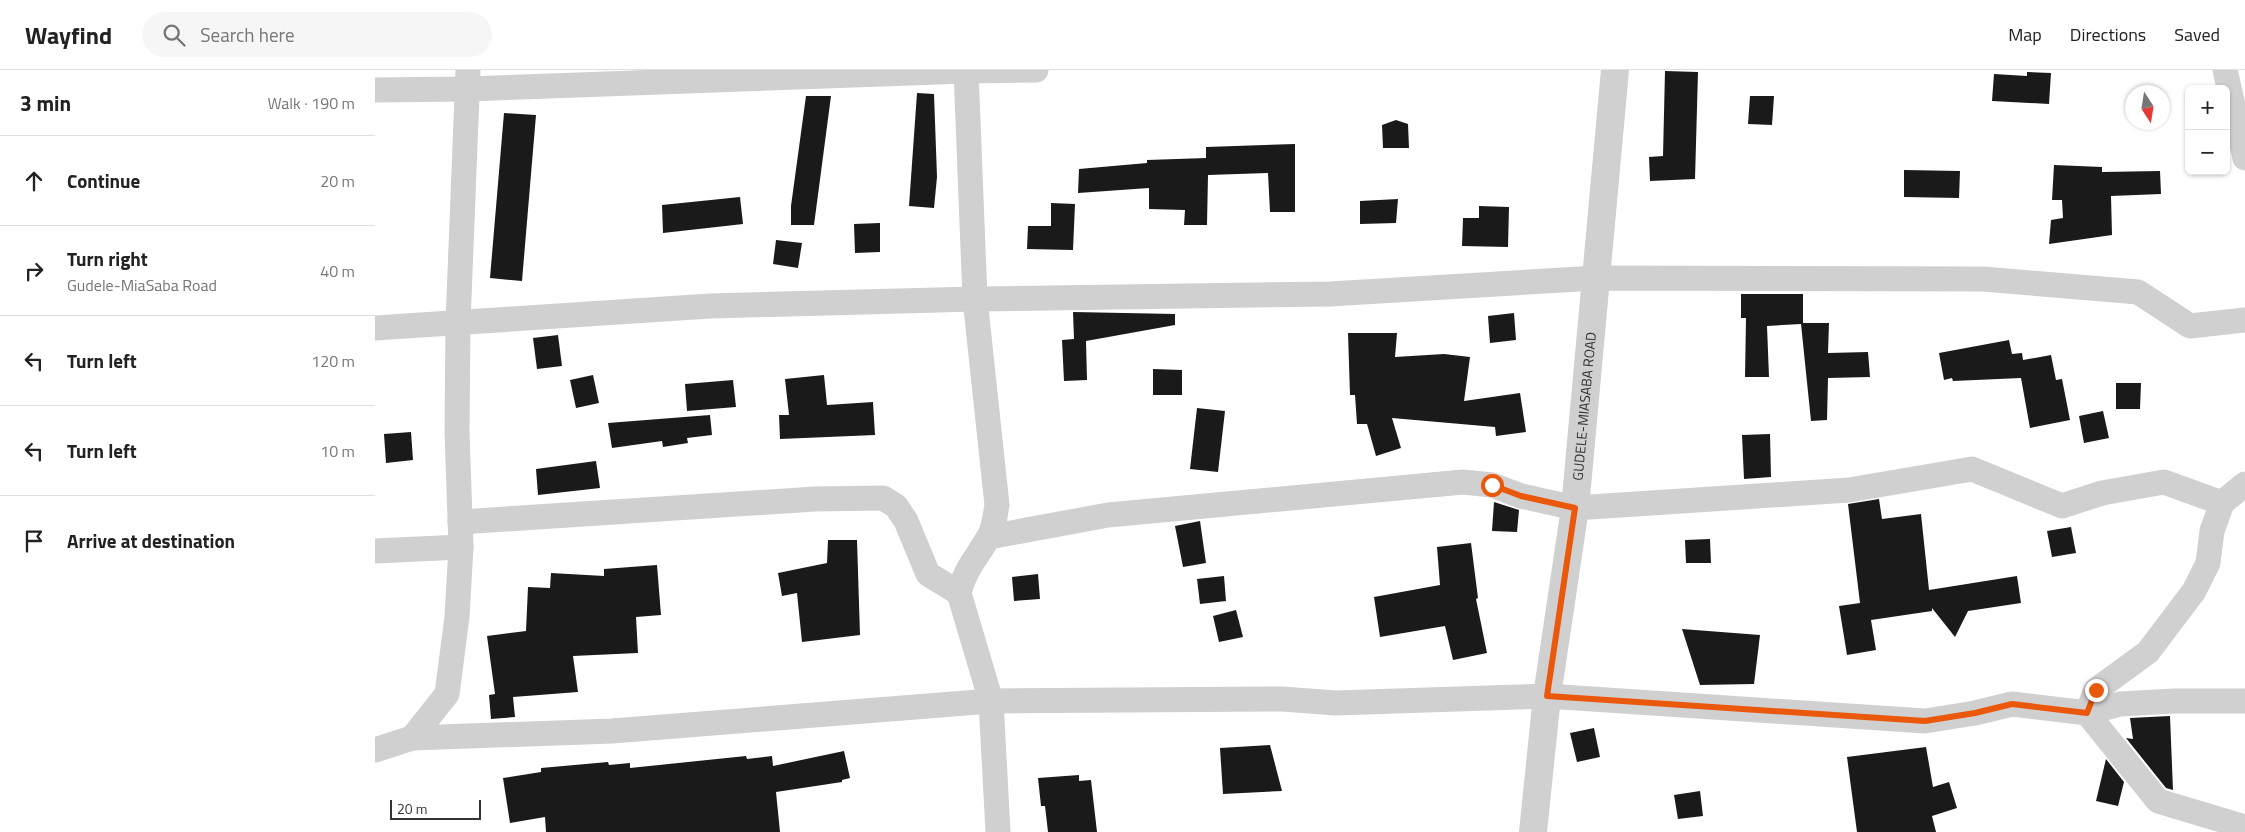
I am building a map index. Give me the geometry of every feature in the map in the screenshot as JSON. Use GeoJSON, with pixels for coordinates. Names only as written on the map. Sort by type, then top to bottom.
{"type":"FeatureCollection","features":[{"type":"Feature","properties":{"kind":"street"},"geometry":{"type":"LineString","coordinates":[[966,70],[975,299],[997,505],[989,537],[967,568],[959,593],[991,701],[998,832]]}},
{"type":"Feature","properties":{"kind":"street"},"geometry":{"type":"LineString","coordinates":[[375,90],[467,79],[1036,70]]}},
{"type":"Feature","properties":{"kind":"street","name":"GUDELE-MIASABA ROAD"},"geometry":{"type":"LineString","coordinates":[[1533,832],[1547,696],[1575,508],[1615,70]]}},
{"type":"Feature","properties":{"kind":"street"},"geometry":{"type":"LineString","coordinates":[[2225,70],[2245,158]]}},
{"type":"Feature","properties":{"kind":"street"},"geometry":{"type":"LineString","coordinates":[[412,738],[447,694],[457,617],[461,547],[457,432],[459,323],[467,79]]}},
{"type":"Feature","properties":{"kind":"street"},"geometry":{"type":"LineString","coordinates":[[375,328],[710,306],[975,299],[1330,294],[1596,278],[1983,279],[2138,292],[2190,326],[2245,320]]}},
{"type":"Feature","properties":{"kind":"street"},"geometry":{"type":"LineString","coordinates":[[989,537],[1108,515],[1463,482],[1492,485],[1521,496],[1575,508],[1849,490],[1972,469],[2062,506],[2101,493],[2164,482],[2222,503]]}},
{"type":"Feature","properties":{"kind":"street"},"geometry":{"type":"LineString","coordinates":[[2087,713],[2096,690],[2148,652],[2194,591],[2208,563],[2212,531],[2222,503],[2245,484]]}},
{"type":"Feature","properties":{"kind":"street"},"geometry":{"type":"LineString","coordinates":[[460,522],[815,499],[883,498],[896,506],[907,521],[928,574],[959,593]]}},
{"type":"Feature","properties":{"kind":"street"},"geometry":{"type":"LineString","coordinates":[[375,551],[461,547]]}},
{"type":"Feature","properties":{"kind":"street"},"geometry":{"type":"LineString","coordinates":[[375,750],[412,738],[612,731],[991,701],[1282,700],[1336,703],[1547,696],[1925,721],[1975,713],[2012,704],[2087,713],[2120,704],[2174,701],[2245,701]]}},
{"type":"Feature","properties":{"kind":"street"},"geometry":{"type":"LineString","coordinates":[[2087,713],[2158,802],[2245,827]]}},
{"type":"Feature","properties":{"kind":"building"},"geometry":{"type":"Polygon","coordinates":[[[1665,71],[1698,72],[1695,179],[1650,181],[1649,157],[1663,156],[1665,71]]]}},
{"type":"Feature","properties":{"kind":"building"},"geometry":{"type":"Polygon","coordinates":[[[2027,72],[2051,73],[2049,104],[1992,101],[1994,74],[2027,76],[2027,72]]]}},
{"type":"Feature","properties":{"kind":"building"},"geometry":{"type":"Polygon","coordinates":[[[917,93],[934,94],[937,177],[934,208],[909,206],[917,93]]]}},
{"type":"Feature","properties":{"kind":"building"},"geometry":{"type":"Polygon","coordinates":[[[806,96],[831,96],[814,225],[791,225],[791,206],[806,96]]]}},
{"type":"Feature","properties":{"kind":"building"},"geometry":{"type":"Polygon","coordinates":[[[1750,96],[1774,96],[1772,125],[1748,124],[1750,96]]]}},
{"type":"Feature","properties":{"kind":"building"},"geometry":{"type":"Polygon","coordinates":[[[504,113],[536,115],[522,281],[490,278],[504,113]]]}},
{"type":"Feature","properties":{"kind":"building"},"geometry":{"type":"Polygon","coordinates":[[[1396,120],[1408,124],[1409,148],[1383,148],[1382,125],[1396,120]]]}},
{"type":"Feature","properties":{"kind":"building"},"geometry":{"type":"Polygon","coordinates":[[[1295,144],[1295,212],[1270,212],[1268,173],[1208,175],[1207,225],[1184,225],[1185,210],[1149,209],[1149,188],[1078,193],[1079,169],[1147,163],[1147,160],[1206,158],[1206,147],[1295,144]]]}},
{"type":"Feature","properties":{"kind":"building"},"geometry":{"type":"Polygon","coordinates":[[[2054,165],[2102,167],[2102,172],[2160,171],[2161,194],[2111,196],[2112,235],[2049,244],[2051,220],[2063,218],[2062,200],[2052,200],[2054,165]]]}},
{"type":"Feature","properties":{"kind":"building"},"geometry":{"type":"Polygon","coordinates":[[[1904,170],[1960,171],[1959,198],[1904,197],[1904,170]]]}},
{"type":"Feature","properties":{"kind":"building"},"geometry":{"type":"Polygon","coordinates":[[[740,197],[743,224],[663,233],[662,205],[740,197]]]}},
{"type":"Feature","properties":{"kind":"building"},"geometry":{"type":"Polygon","coordinates":[[[1398,199],[1396,223],[1360,224],[1360,201],[1398,199]]]}},
{"type":"Feature","properties":{"kind":"building"},"geometry":{"type":"Polygon","coordinates":[[[1051,203],[1075,204],[1073,250],[1027,249],[1028,226],[1051,226],[1051,203]]]}},
{"type":"Feature","properties":{"kind":"building"},"geometry":{"type":"Polygon","coordinates":[[[1479,206],[1509,207],[1508,247],[1462,246],[1463,218],[1479,218],[1479,206]]]}},
{"type":"Feature","properties":{"kind":"building"},"geometry":{"type":"Polygon","coordinates":[[[880,223],[880,252],[855,253],[854,224],[880,223]]]}},
{"type":"Feature","properties":{"kind":"building"},"geometry":{"type":"Polygon","coordinates":[[[776,240],[802,243],[798,268],[773,264],[776,240]]]}},
{"type":"Feature","properties":{"kind":"building"},"geometry":{"type":"Polygon","coordinates":[[[1741,294],[1803,294],[1803,323],[1829,323],[1828,353],[1868,352],[1870,377],[1828,378],[1827,420],[1811,421],[1801,324],[1767,326],[1769,377],[1745,377],[1746,318],[1741,318],[1741,294]]]}},
{"type":"Feature","properties":{"kind":"building"},"geometry":{"type":"Polygon","coordinates":[[[1073,312],[1175,314],[1175,325],[1086,341],[1087,380],[1064,381],[1062,340],[1074,339],[1073,312]]]}},
{"type":"Feature","properties":{"kind":"building"},"geometry":{"type":"Polygon","coordinates":[[[1514,313],[1516,340],[1490,343],[1488,316],[1514,313]]]}},
{"type":"Feature","properties":{"kind":"building"},"geometry":{"type":"Polygon","coordinates":[[[1348,333],[1397,333],[1395,357],[1444,354],[1470,357],[1464,401],[1520,393],[1526,432],[1496,436],[1495,427],[1392,418],[1401,448],[1376,456],[1367,424],[1357,424],[1355,395],[1350,395],[1348,333]]]}},
{"type":"Feature","properties":{"kind":"building"},"geometry":{"type":"Polygon","coordinates":[[[558,335],[562,366],[537,369],[533,338],[558,335]]]}},
{"type":"Feature","properties":{"kind":"building"},"geometry":{"type":"Polygon","coordinates":[[[2009,340],[2012,354],[2022,353],[2023,360],[2051,355],[2056,380],[2062,379],[2070,420],[2030,428],[2021,378],[1953,381],[1952,378],[1944,380],[1939,353],[2009,340]]]}},
{"type":"Feature","properties":{"kind":"building"},"geometry":{"type":"Polygon","coordinates":[[[1153,369],[1182,370],[1182,395],[1153,395],[1153,369]]]}},
{"type":"Feature","properties":{"kind":"building"},"geometry":{"type":"Polygon","coordinates":[[[593,375],[599,403],[576,408],[570,380],[593,375]]]}},
{"type":"Feature","properties":{"kind":"building"},"geometry":{"type":"Polygon","coordinates":[[[824,375],[827,405],[873,402],[875,435],[780,439],[779,415],[789,415],[785,379],[824,375]]]}},
{"type":"Feature","properties":{"kind":"building"},"geometry":{"type":"Polygon","coordinates":[[[733,380],[736,407],[687,411],[685,384],[733,380]]]}},
{"type":"Feature","properties":{"kind":"building"},"geometry":{"type":"Polygon","coordinates":[[[2116,383],[2141,383],[2140,409],[2116,409],[2116,383]]]}},
{"type":"Feature","properties":{"kind":"building"},"geometry":{"type":"Polygon","coordinates":[[[1197,408],[1225,411],[1218,472],[1190,469],[1197,408]]]}},
{"type":"Feature","properties":{"kind":"building"},"geometry":{"type":"Polygon","coordinates":[[[2103,411],[2109,438],[2084,443],[2079,416],[2103,411]]]}},
{"type":"Feature","properties":{"kind":"building"},"geometry":{"type":"Polygon","coordinates":[[[710,415],[712,435],[687,438],[688,443],[663,447],[662,441],[612,448],[608,423],[710,415]]]}},
{"type":"Feature","properties":{"kind":"building"},"geometry":{"type":"Polygon","coordinates":[[[411,432],[413,460],[386,463],[384,434],[411,432]]]}},
{"type":"Feature","properties":{"kind":"building"},"geometry":{"type":"Polygon","coordinates":[[[1770,434],[1771,477],[1744,479],[1742,435],[1770,434]]]}},
{"type":"Feature","properties":{"kind":"building"},"geometry":{"type":"Polygon","coordinates":[[[596,461],[600,488],[538,495],[536,469],[596,461]]]}},
{"type":"Feature","properties":{"kind":"building"},"geometry":{"type":"Polygon","coordinates":[[[1879,499],[1882,519],[1921,514],[1929,590],[2017,576],[2021,603],[1968,611],[1955,637],[1932,608],[1932,611],[1871,620],[1876,650],[1847,655],[1839,606],[1860,603],[1848,504],[1879,499]]]}},
{"type":"Feature","properties":{"kind":"building"},"geometry":{"type":"Polygon","coordinates":[[[1494,502],[1519,510],[1517,532],[1492,531],[1494,502]]]}},
{"type":"Feature","properties":{"kind":"building"},"geometry":{"type":"Polygon","coordinates":[[[1200,521],[1206,563],[1183,567],[1175,526],[1200,521]]]}},
{"type":"Feature","properties":{"kind":"building"},"geometry":{"type":"Polygon","coordinates":[[[2071,527],[2076,553],[2052,557],[2047,531],[2071,527]]]}},
{"type":"Feature","properties":{"kind":"building"},"geometry":{"type":"Polygon","coordinates":[[[1710,539],[1711,563],[1686,563],[1685,540],[1710,539]]]}},
{"type":"Feature","properties":{"kind":"building"},"geometry":{"type":"Polygon","coordinates":[[[828,540],[857,540],[860,635],[802,642],[797,593],[782,596],[778,573],[827,563],[828,540]]]}},
{"type":"Feature","properties":{"kind":"building"},"geometry":{"type":"Polygon","coordinates":[[[1471,543],[1478,598],[1476,599],[1487,653],[1453,660],[1445,626],[1380,637],[1374,597],[1440,585],[1437,547],[1471,543]]]}},
{"type":"Feature","properties":{"kind":"building"},"geometry":{"type":"Polygon","coordinates":[[[657,565],[661,615],[636,617],[638,653],[573,656],[578,692],[513,697],[515,717],[491,719],[489,695],[495,694],[487,636],[526,631],[528,587],[550,588],[551,573],[604,576],[604,569],[657,565]]]}},
{"type":"Feature","properties":{"kind":"building"},"geometry":{"type":"Polygon","coordinates":[[[1038,574],[1040,599],[1014,601],[1012,577],[1038,574]]]}},
{"type":"Feature","properties":{"kind":"building"},"geometry":{"type":"Polygon","coordinates":[[[1224,576],[1226,601],[1200,604],[1197,579],[1224,576]]]}},
{"type":"Feature","properties":{"kind":"building"},"geometry":{"type":"Polygon","coordinates":[[[1236,610],[1243,637],[1219,642],[1213,616],[1236,610]]]}},
{"type":"Feature","properties":{"kind":"building"},"geometry":{"type":"Polygon","coordinates":[[[1682,629],[1760,635],[1754,684],[1700,685],[1682,629]]]}},
{"type":"Feature","properties":{"kind":"building"},"geometry":{"type":"Polygon","coordinates":[[[2170,716],[2173,790],[2166,788],[2126,738],[2133,739],[2130,718],[2170,716]]]}},
{"type":"Feature","properties":{"kind":"building"},"geometry":{"type":"Polygon","coordinates":[[[1594,728],[1600,757],[1577,762],[1570,733],[1594,728]]]}},
{"type":"Feature","properties":{"kind":"building"},"geometry":{"type":"Polygon","coordinates":[[[1270,745],[1282,791],[1223,794],[1220,748],[1270,745]]]}},
{"type":"Feature","properties":{"kind":"building"},"geometry":{"type":"Polygon","coordinates":[[[1926,747],[1933,787],[1949,782],[1957,808],[1932,816],[1936,832],[1857,832],[1847,757],[1926,747]]]}},
{"type":"Feature","properties":{"kind":"building"},"geometry":{"type":"Polygon","coordinates":[[[844,751],[850,778],[842,780],[842,782],[776,792],[780,832],[546,832],[545,817],[510,823],[503,778],[541,772],[541,768],[608,762],[609,765],[630,763],[630,768],[746,756],[747,759],[772,756],[773,766],[844,751]]]}},
{"type":"Feature","properties":{"kind":"building"},"geometry":{"type":"Polygon","coordinates":[[[2106,759],[2124,782],[2118,806],[2096,801],[2106,759]]]}},
{"type":"Feature","properties":{"kind":"building"},"geometry":{"type":"Polygon","coordinates":[[[1079,775],[1079,781],[1091,780],[1097,832],[1048,832],[1045,806],[1041,806],[1038,778],[1079,775]]]}},
{"type":"Feature","properties":{"kind":"building"},"geometry":{"type":"Polygon","coordinates":[[[1700,791],[1703,816],[1678,819],[1674,795],[1700,791]]]}},
{"type":"Feature","properties":{"kind":"route"},"geometry":{"type":"LineString","coordinates":[[1492,485],[1521,496],[1575,508],[1547,696],[1925,721],[1975,713],[2012,704],[2087,713],[2096,690]]}}]}
